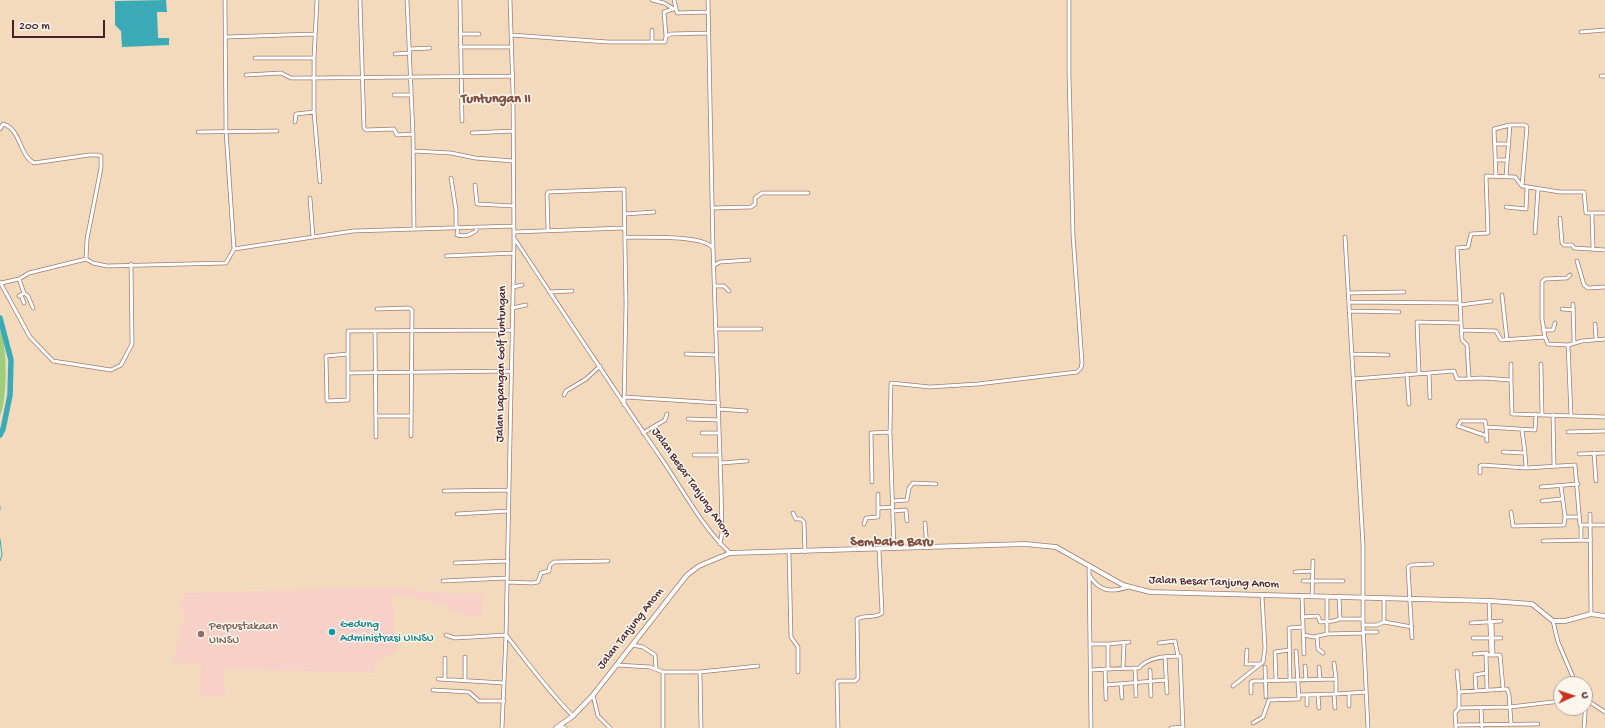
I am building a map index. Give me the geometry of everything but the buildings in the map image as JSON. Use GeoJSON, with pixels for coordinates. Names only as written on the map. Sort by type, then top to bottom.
{"type":"FeatureCollection","features":[{"type":"Feature","properties":{"kind":"main road","name":"Jalan Besar Tanjung Anom"},"geometry":{"type":"LineString","coordinates":[[730,553],[789,553],[1025,544],[1050,545],[1062,550],[1128,587],[1150,592],[1262,596],[1340,596],[1490,601],[1532,604],[1553,621]]}},
{"type":"Feature","properties":{"kind":"main road","name":"Jalan Tanjung Anom"},"geometry":{"type":"LineString","coordinates":[[556,728],[573,716],[593,695],[687,575],[699,566],[730,553]]}},
{"type":"Feature","properties":{"kind":"main road"},"geometry":{"type":"LineString","coordinates":[[1553,621],[1565,621],[1591,614],[1605,616]]}},
{"type":"Feature","properties":{"kind":"street"},"geometry":{"type":"LineString","coordinates":[[86,258],[93,263],[107,266],[131,264],[226,263],[234,250],[226,131],[225,0]]}},
{"type":"Feature","properties":{"kind":"street"},"geometry":{"type":"LineString","coordinates":[[317,0],[314,34],[314,112],[320,182]]}},
{"type":"Feature","properties":{"kind":"street"},"geometry":{"type":"LineString","coordinates":[[360,0],[365,129],[394,129],[397,135],[413,134]]}},
{"type":"Feature","properties":{"kind":"street"},"geometry":{"type":"LineString","coordinates":[[407,0],[413,134],[414,229]]}},
{"type":"Feature","properties":{"kind":"street","name":"Jalan Lapangan Golf Tuntungan"},"geometry":{"type":"LineString","coordinates":[[502,728],[506,636],[514,253],[513,76],[510,0]]}},
{"type":"Feature","properties":{"kind":"street"},"geometry":{"type":"LineString","coordinates":[[652,0],[664,3],[674,9],[677,13],[708,12]]}},
{"type":"Feature","properties":{"kind":"street"},"geometry":{"type":"LineString","coordinates":[[674,0],[674,9]]}},
{"type":"Feature","properties":{"kind":"street"},"geometry":{"type":"LineString","coordinates":[[708,0],[713,248],[721,463],[722,533],[720,544]]}},
{"type":"Feature","properties":{"kind":"street"},"geometry":{"type":"LineString","coordinates":[[894,549],[890,432],[891,383],[930,387],[978,384],[1077,372],[1081,368],[1082,363],[1073,235],[1069,74],[1069,0]]}},
{"type":"Feature","properties":{"kind":"street"},"geometry":{"type":"LineString","coordinates":[[460,1],[462,121]]}},
{"type":"Feature","properties":{"kind":"street"},"geometry":{"type":"LineString","coordinates":[[511,35],[608,42],[665,42],[664,12],[674,9]]}},
{"type":"Feature","properties":{"kind":"street"},"geometry":{"type":"LineString","coordinates":[[652,30],[652,42]]}},
{"type":"Feature","properties":{"kind":"street"},"geometry":{"type":"LineString","coordinates":[[1581,32],[1605,30]]}},
{"type":"Feature","properties":{"kind":"street"},"geometry":{"type":"LineString","coordinates":[[666,36],[670,34],[708,33]]}},
{"type":"Feature","properties":{"kind":"street"},"geometry":{"type":"LineString","coordinates":[[226,37],[314,34]]}},
{"type":"Feature","properties":{"kind":"street"},"geometry":{"type":"LineString","coordinates":[[460,34],[479,34]]}},
{"type":"Feature","properties":{"kind":"street"},"geometry":{"type":"LineString","coordinates":[[460,47],[512,47]]}},
{"type":"Feature","properties":{"kind":"street"},"geometry":{"type":"LineString","coordinates":[[410,49],[430,48]]}},
{"type":"Feature","properties":{"kind":"street"},"geometry":{"type":"LineString","coordinates":[[395,54],[410,53]]}},
{"type":"Feature","properties":{"kind":"street"},"geometry":{"type":"LineString","coordinates":[[255,58],[314,58]]}},
{"type":"Feature","properties":{"kind":"street"},"geometry":{"type":"LineString","coordinates":[[246,74],[281,73],[291,78],[513,76]]}},
{"type":"Feature","properties":{"kind":"street"},"geometry":{"type":"LineString","coordinates":[[394,95],[411,95]]}},
{"type":"Feature","properties":{"kind":"street"},"geometry":{"type":"LineString","coordinates":[[295,122],[296,114],[314,112]]}},
{"type":"Feature","properties":{"kind":"street"},"geometry":{"type":"LineString","coordinates":[[0,129],[3,124],[8,126],[20,141],[28,157],[34,163],[93,155],[101,156],[102,164],[87,239],[86,258]]}},
{"type":"Feature","properties":{"kind":"street"},"geometry":{"type":"LineString","coordinates":[[1506,176],[1510,125]]}},
{"type":"Feature","properties":{"kind":"street"},"geometry":{"type":"LineString","coordinates":[[1496,176],[1494,129],[1510,125],[1525,125],[1527,127],[1522,186]]}},
{"type":"Feature","properties":{"kind":"street"},"geometry":{"type":"LineString","coordinates":[[198,132],[277,131]]}},
{"type":"Feature","properties":{"kind":"street"},"geometry":{"type":"LineString","coordinates":[[472,132],[513,131]]}},
{"type":"Feature","properties":{"kind":"street"},"geometry":{"type":"LineString","coordinates":[[1495,144],[1509,144]]}},
{"type":"Feature","properties":{"kind":"street"},"geometry":{"type":"LineString","coordinates":[[413,151],[451,152],[475,158],[513,161]]}},
{"type":"Feature","properties":{"kind":"street"},"geometry":{"type":"LineString","coordinates":[[1495,160],[1507,160]]}},
{"type":"Feature","properties":{"kind":"street"},"geometry":{"type":"LineString","coordinates":[[1469,378],[1467,345],[1462,340],[1461,330],[1457,248],[1468,247],[1471,234],[1488,233],[1486,177],[1515,177],[1522,186],[1527,188],[1584,192],[1585,211],[1592,214],[1605,213]]}},
{"type":"Feature","properties":{"kind":"street"},"geometry":{"type":"LineString","coordinates":[[451,178],[456,210],[457,235],[469,235],[476,231],[477,227]]}},
{"type":"Feature","properties":{"kind":"street"},"geometry":{"type":"LineString","coordinates":[[475,185],[477,204],[514,206]]}},
{"type":"Feature","properties":{"kind":"street"},"geometry":{"type":"LineString","coordinates":[[548,230],[546,194],[548,192],[623,188],[625,237],[624,405]]}},
{"type":"Feature","properties":{"kind":"street"},"geometry":{"type":"LineString","coordinates":[[1506,206],[1526,209],[1527,188]]}},
{"type":"Feature","properties":{"kind":"street"},"geometry":{"type":"LineString","coordinates":[[1535,233],[1538,189]]}},
{"type":"Feature","properties":{"kind":"street"},"geometry":{"type":"LineString","coordinates":[[713,208],[751,207],[755,204],[755,198],[762,193],[808,193]]}},
{"type":"Feature","properties":{"kind":"street"},"geometry":{"type":"LineString","coordinates":[[310,198],[313,238]]}},
{"type":"Feature","properties":{"kind":"street"},"geometry":{"type":"LineString","coordinates":[[624,214],[654,212]]}},
{"type":"Feature","properties":{"kind":"street"},"geometry":{"type":"LineString","coordinates":[[1592,214],[1593,248]]}},
{"type":"Feature","properties":{"kind":"street"},"geometry":{"type":"LineString","coordinates":[[1560,218],[1563,244],[1572,245],[1574,248],[1593,248],[1605,250]]}},
{"type":"Feature","properties":{"kind":"street"},"geometry":{"type":"LineString","coordinates":[[234,250],[353,231],[514,226]]}},
{"type":"Feature","properties":{"kind":"street"},"geometry":{"type":"LineString","coordinates":[[514,232],[624,228]]}},
{"type":"Feature","properties":{"kind":"street"},"geometry":{"type":"LineString","coordinates":[[625,237],[694,239],[707,242],[713,248]]}},
{"type":"Feature","properties":{"kind":"street"},"geometry":{"type":"LineString","coordinates":[[1345,237],[1363,545],[1363,633],[1368,728]]}},
{"type":"Feature","properties":{"kind":"street","name":"Jalan Besar Tanjung Anom"},"geometry":{"type":"LineString","coordinates":[[514,238],[643,433],[720,544],[730,553]]}},
{"type":"Feature","properties":{"kind":"street"},"geometry":{"type":"LineString","coordinates":[[446,256],[514,253]]}},
{"type":"Feature","properties":{"kind":"street"},"geometry":{"type":"LineString","coordinates":[[86,258],[29,273],[19,279],[1,282],[26,332],[53,361],[111,370],[121,366],[132,344],[131,264]]}},
{"type":"Feature","properties":{"kind":"street"},"geometry":{"type":"LineString","coordinates":[[714,265],[720,262],[749,260]]}},
{"type":"Feature","properties":{"kind":"street"},"geometry":{"type":"LineString","coordinates":[[1577,261],[1584,285],[1588,288],[1605,287]]}},
{"type":"Feature","properties":{"kind":"street"},"geometry":{"type":"LineString","coordinates":[[1570,275],[1567,278],[1545,279],[1542,282],[1543,330],[1548,344],[1568,345],[1596,339],[1605,339]]}},
{"type":"Feature","properties":{"kind":"street"},"geometry":{"type":"LineString","coordinates":[[19,279],[21,295],[24,303]]}},
{"type":"Feature","properties":{"kind":"street"},"geometry":{"type":"LineString","coordinates":[[513,287],[522,285]]}},
{"type":"Feature","properties":{"kind":"street"},"geometry":{"type":"LineString","coordinates":[[715,286],[724,286],[729,291]]}},
{"type":"Feature","properties":{"kind":"street"},"geometry":{"type":"LineString","coordinates":[[550,292],[572,291]]}},
{"type":"Feature","properties":{"kind":"street"},"geometry":{"type":"LineString","coordinates":[[1348,292],[1404,292]]}},
{"type":"Feature","properties":{"kind":"street"},"geometry":{"type":"LineString","coordinates":[[21,295],[28,296],[33,308]]}},
{"type":"Feature","properties":{"kind":"street"},"geometry":{"type":"LineString","coordinates":[[1502,295],[1507,340]]}},
{"type":"Feature","properties":{"kind":"street"},"geometry":{"type":"LineString","coordinates":[[1349,302],[1460,304],[1491,301]]}},
{"type":"Feature","properties":{"kind":"street"},"geometry":{"type":"LineString","coordinates":[[1368,311],[1369,302]]}},
{"type":"Feature","properties":{"kind":"street"},"geometry":{"type":"LineString","coordinates":[[1574,304],[1574,343]]}},
{"type":"Feature","properties":{"kind":"street"},"geometry":{"type":"LineString","coordinates":[[512,308],[526,305]]}},
{"type":"Feature","properties":{"kind":"street"},"geometry":{"type":"LineString","coordinates":[[378,309],[411,309],[412,436]]}},
{"type":"Feature","properties":{"kind":"street"},"geometry":{"type":"LineString","coordinates":[[1562,309],[1574,310]]}},
{"type":"Feature","properties":{"kind":"street"},"geometry":{"type":"LineString","coordinates":[[1349,311],[1399,312]]}},
{"type":"Feature","properties":{"kind":"street"},"geometry":{"type":"LineString","coordinates":[[1419,373],[1417,322],[1461,323]]}},
{"type":"Feature","properties":{"kind":"street"},"geometry":{"type":"LineString","coordinates":[[1543,330],[1553,330],[1555,322]]}},
{"type":"Feature","properties":{"kind":"street"},"geometry":{"type":"LineString","coordinates":[[1594,324],[1596,339]]}},
{"type":"Feature","properties":{"kind":"street"},"geometry":{"type":"LineString","coordinates":[[717,328],[761,329]]}},
{"type":"Feature","properties":{"kind":"street"},"geometry":{"type":"LineString","coordinates":[[348,354],[326,356],[327,401],[347,401],[348,373],[348,354],[348,332],[411,330],[512,330]]}},
{"type":"Feature","properties":{"kind":"street"},"geometry":{"type":"LineString","coordinates":[[1461,330],[1496,331],[1498,333],[1499,340],[1545,337]]}},
{"type":"Feature","properties":{"kind":"street"},"geometry":{"type":"LineString","coordinates":[[375,331],[376,436]]}},
{"type":"Feature","properties":{"kind":"street"},"geometry":{"type":"LineString","coordinates":[[1568,345],[1571,415]]}},
{"type":"Feature","properties":{"kind":"street"},"geometry":{"type":"LineString","coordinates":[[686,354],[717,355]]}},
{"type":"Feature","properties":{"kind":"street"},"geometry":{"type":"LineString","coordinates":[[1352,354],[1388,355]]}},
{"type":"Feature","properties":{"kind":"street"},"geometry":{"type":"LineString","coordinates":[[1511,364],[1512,414],[1605,416]]}},
{"type":"Feature","properties":{"kind":"street"},"geometry":{"type":"LineString","coordinates":[[1541,364],[1542,415]]}},
{"type":"Feature","properties":{"kind":"street"},"geometry":{"type":"LineString","coordinates":[[564,395],[566,391],[586,379],[600,366]]}},
{"type":"Feature","properties":{"kind":"street"},"geometry":{"type":"LineString","coordinates":[[348,373],[511,371]]}},
{"type":"Feature","properties":{"kind":"street"},"geometry":{"type":"LineString","coordinates":[[1354,379],[1454,371],[1456,378],[1511,380]]}},
{"type":"Feature","properties":{"kind":"street"},"geometry":{"type":"LineString","coordinates":[[1429,373],[1430,398]]}},
{"type":"Feature","properties":{"kind":"street"},"geometry":{"type":"LineString","coordinates":[[1407,374],[1410,404]]}},
{"type":"Feature","properties":{"kind":"street"},"geometry":{"type":"LineString","coordinates":[[625,398],[719,403]]}},
{"type":"Feature","properties":{"kind":"street"},"geometry":{"type":"LineString","coordinates":[[719,409],[746,411]]}},
{"type":"Feature","properties":{"kind":"street"},"geometry":{"type":"LineString","coordinates":[[643,433],[665,420],[667,414]]}},
{"type":"Feature","properties":{"kind":"street"},"geometry":{"type":"LineString","coordinates":[[1486,427],[1536,430],[1536,414]]}},
{"type":"Feature","properties":{"kind":"street"},"geometry":{"type":"LineString","coordinates":[[1553,415],[1554,466]]}},
{"type":"Feature","properties":{"kind":"street"},"geometry":{"type":"LineString","coordinates":[[376,416],[411,416]]}},
{"type":"Feature","properties":{"kind":"street"},"geometry":{"type":"LineString","coordinates":[[688,419],[719,420]]}},
{"type":"Feature","properties":{"kind":"street"},"geometry":{"type":"LineString","coordinates":[[1487,436],[1458,426],[1461,421],[1485,421],[1487,436],[1487,441]]}},
{"type":"Feature","properties":{"kind":"street"},"geometry":{"type":"LineString","coordinates":[[1522,430],[1526,468]]}},
{"type":"Feature","properties":{"kind":"street"},"geometry":{"type":"LineString","coordinates":[[1568,432],[1605,431]]}},
{"type":"Feature","properties":{"kind":"street"},"geometry":{"type":"LineString","coordinates":[[872,482],[872,433],[890,432]]}},
{"type":"Feature","properties":{"kind":"street"},"geometry":{"type":"LineString","coordinates":[[702,433],[719,433]]}},
{"type":"Feature","properties":{"kind":"street"},"geometry":{"type":"LineString","coordinates":[[1502,452],[1525,453]]}},
{"type":"Feature","properties":{"kind":"street"},"geometry":{"type":"LineString","coordinates":[[1594,453],[1596,482]]}},
{"type":"Feature","properties":{"kind":"street"},"geometry":{"type":"LineString","coordinates":[[1579,454],[1605,453]]}},
{"type":"Feature","properties":{"kind":"street"},"geometry":{"type":"LineString","coordinates":[[694,455],[720,455]]}},
{"type":"Feature","properties":{"kind":"street"},"geometry":{"type":"LineString","coordinates":[[721,463],[747,461]]}},
{"type":"Feature","properties":{"kind":"street"},"geometry":{"type":"LineString","coordinates":[[1480,473],[1480,466],[1482,465],[1526,468],[1575,466],[1578,484],[1581,540]]}},
{"type":"Feature","properties":{"kind":"street"},"geometry":{"type":"LineString","coordinates":[[893,501],[907,500],[909,488],[913,483],[936,484]]}},
{"type":"Feature","properties":{"kind":"street"},"geometry":{"type":"LineString","coordinates":[[1541,487],[1578,484]]}},
{"type":"Feature","properties":{"kind":"street"},"geometry":{"type":"LineString","coordinates":[[1511,512],[1514,526],[1564,525],[1565,517],[1561,500],[1561,486]]}},
{"type":"Feature","properties":{"kind":"street"},"geometry":{"type":"LineString","coordinates":[[444,492],[509,490]]}},
{"type":"Feature","properties":{"kind":"street"},"geometry":{"type":"LineString","coordinates":[[864,524],[866,518],[878,517],[878,494]]}},
{"type":"Feature","properties":{"kind":"street"},"geometry":{"type":"LineString","coordinates":[[1542,501],[1561,500]]}},
{"type":"Feature","properties":{"kind":"street"},"geometry":{"type":"LineString","coordinates":[[878,508],[906,510],[907,521]]}},
{"type":"Feature","properties":{"kind":"street"},"geometry":{"type":"LineString","coordinates":[[457,514],[508,511]]}},
{"type":"Feature","properties":{"kind":"street"},"geometry":{"type":"LineString","coordinates":[[794,513],[796,519],[802,519],[804,522],[804,552]]}},
{"type":"Feature","properties":{"kind":"street"},"geometry":{"type":"LineString","coordinates":[[1590,514],[1591,614]]}},
{"type":"Feature","properties":{"kind":"street"},"geometry":{"type":"LineString","coordinates":[[1565,517],[1580,516]]}},
{"type":"Feature","properties":{"kind":"street"},"geometry":{"type":"LineString","coordinates":[[925,523],[927,548]]}},
{"type":"Feature","properties":{"kind":"street"},"geometry":{"type":"LineString","coordinates":[[1581,526],[1605,525]]}},
{"type":"Feature","properties":{"kind":"street"},"geometry":{"type":"LineString","coordinates":[[1543,541],[1591,540]]}},
{"type":"Feature","properties":{"kind":"street"},"geometry":{"type":"LineString","coordinates":[[838,728],[837,683],[838,681],[855,681],[858,678],[857,619],[861,617],[878,616],[882,612],[880,550]]}},
{"type":"Feature","properties":{"kind":"street"},"geometry":{"type":"LineString","coordinates":[[789,553],[791,637],[798,647],[798,672]]}},
{"type":"Feature","properties":{"kind":"street"},"geometry":{"type":"LineString","coordinates":[[455,563],[507,560]]}},
{"type":"Feature","properties":{"kind":"street"},"geometry":{"type":"LineString","coordinates":[[507,582],[538,582],[541,573],[549,571],[550,564],[554,562],[608,561]]}},
{"type":"Feature","properties":{"kind":"street"},"geometry":{"type":"LineString","coordinates":[[1312,596],[1313,561]]}},
{"type":"Feature","properties":{"kind":"street"},"geometry":{"type":"LineString","coordinates":[[1412,638],[1408,567],[1410,565],[1432,564]]}},
{"type":"Feature","properties":{"kind":"street"},"geometry":{"type":"LineString","coordinates":[[1089,566],[1091,728]]}},
{"type":"Feature","properties":{"kind":"street"},"geometry":{"type":"LineString","coordinates":[[1295,572],[1313,571]]}},
{"type":"Feature","properties":{"kind":"street"},"geometry":{"type":"LineString","coordinates":[[1089,574],[1094,584],[1100,588],[1112,590],[1128,587]]}},
{"type":"Feature","properties":{"kind":"street"},"geometry":{"type":"LineString","coordinates":[[443,581],[507,578]]}},
{"type":"Feature","properties":{"kind":"street"},"geometry":{"type":"LineString","coordinates":[[1302,581],[1343,581]]}},
{"type":"Feature","properties":{"kind":"street"},"geometry":{"type":"LineString","coordinates":[[1233,686],[1264,660],[1265,648],[1262,596]]}},
{"type":"Feature","properties":{"kind":"street"},"geometry":{"type":"LineString","coordinates":[[1302,596],[1304,654]]}},
{"type":"Feature","properties":{"kind":"street"},"geometry":{"type":"LineString","coordinates":[[1327,596],[1327,634]]}},
{"type":"Feature","properties":{"kind":"street"},"geometry":{"type":"LineString","coordinates":[[1340,596],[1340,619]]}},
{"type":"Feature","properties":{"kind":"street"},"geometry":{"type":"LineString","coordinates":[[1384,598],[1384,622]]}},
{"type":"Feature","properties":{"kind":"street"},"geometry":{"type":"LineString","coordinates":[[1490,601],[1492,653]]}},
{"type":"Feature","properties":{"kind":"street"},"geometry":{"type":"LineString","coordinates":[[1302,617],[1318,616],[1319,622],[1340,619],[1363,619]]}},
{"type":"Feature","properties":{"kind":"street"},"geometry":{"type":"LineString","coordinates":[[1471,623],[1501,621]]}},
{"type":"Feature","properties":{"kind":"street"},"geometry":{"type":"LineString","coordinates":[[1553,621],[1560,648],[1572,676]]}},
{"type":"Feature","properties":{"kind":"street"},"geometry":{"type":"LineString","coordinates":[[1363,625],[1377,625],[1384,622],[1412,627]]}},
{"type":"Feature","properties":{"kind":"street"},"geometry":{"type":"LineString","coordinates":[[1290,680],[1289,628],[1303,627]]}},
{"type":"Feature","properties":{"kind":"street"},"geometry":{"type":"LineString","coordinates":[[1303,635],[1317,636],[1327,634],[1377,632]]}},
{"type":"Feature","properties":{"kind":"street"},"geometry":{"type":"LineString","coordinates":[[446,635],[455,638],[506,636],[539,676],[551,694],[573,716]]}},
{"type":"Feature","properties":{"kind":"street"},"geometry":{"type":"LineString","coordinates":[[1317,636],[1318,649],[1323,653]]}},
{"type":"Feature","properties":{"kind":"street"},"geometry":{"type":"LineString","coordinates":[[1473,638],[1501,638]]}},
{"type":"Feature","properties":{"kind":"street"},"geometry":{"type":"LineString","coordinates":[[1159,643],[1175,641],[1178,656],[1181,658],[1183,727],[1171,728]]}},
{"type":"Feature","properties":{"kind":"street"},"geometry":{"type":"LineString","coordinates":[[1090,644],[1129,642]]}},
{"type":"Feature","properties":{"kind":"street"},"geometry":{"type":"LineString","coordinates":[[1123,668],[1124,643]]}},
{"type":"Feature","properties":{"kind":"street"},"geometry":{"type":"LineString","coordinates":[[1106,699],[1108,644]]}},
{"type":"Feature","properties":{"kind":"street"},"geometry":{"type":"LineString","coordinates":[[632,645],[643,647],[655,656],[656,668]]}},
{"type":"Feature","properties":{"kind":"street"},"geometry":{"type":"LineString","coordinates":[[1247,650],[1246,664],[1261,664]]}},
{"type":"Feature","properties":{"kind":"street"},"geometry":{"type":"LineString","coordinates":[[1276,680],[1275,652],[1289,650]]}},
{"type":"Feature","properties":{"kind":"street"},"geometry":{"type":"LineString","coordinates":[[1253,723],[1263,717],[1268,700],[1298,700],[1299,695],[1296,651]]}},
{"type":"Feature","properties":{"kind":"street"},"geometry":{"type":"LineString","coordinates":[[1474,654],[1499,652]]}},
{"type":"Feature","properties":{"kind":"street"},"geometry":{"type":"LineString","coordinates":[[1487,689],[1484,656],[1498,654],[1500,658],[1502,688]]}},
{"type":"Feature","properties":{"kind":"street"},"geometry":{"type":"LineString","coordinates":[[1091,670],[1135,668],[1140,667],[1146,661],[1178,656]]}},
{"type":"Feature","properties":{"kind":"street"},"geometry":{"type":"LineString","coordinates":[[465,657],[465,680]]}},
{"type":"Feature","properties":{"kind":"street"},"geometry":{"type":"LineString","coordinates":[[1165,657],[1167,693]]}},
{"type":"Feature","properties":{"kind":"street"},"geometry":{"type":"LineString","coordinates":[[445,658],[445,679]]}},
{"type":"Feature","properties":{"kind":"street"},"geometry":{"type":"LineString","coordinates":[[1334,663],[1336,679],[1335,708]]}},
{"type":"Feature","properties":{"kind":"street"},"geometry":{"type":"LineString","coordinates":[[617,665],[656,668],[663,672],[700,672],[758,666]]}},
{"type":"Feature","properties":{"kind":"street"},"geometry":{"type":"LineString","coordinates":[[1305,666],[1306,680]]}},
{"type":"Feature","properties":{"kind":"street"},"geometry":{"type":"LineString","coordinates":[[1266,667],[1266,697]]}},
{"type":"Feature","properties":{"kind":"street"},"geometry":{"type":"LineString","coordinates":[[1319,667],[1320,680]]}},
{"type":"Feature","properties":{"kind":"street"},"geometry":{"type":"LineString","coordinates":[[1135,668],[1136,696]]}},
{"type":"Feature","properties":{"kind":"street"},"geometry":{"type":"LineString","coordinates":[[1150,670],[1151,696]]}},
{"type":"Feature","properties":{"kind":"street"},"geometry":{"type":"LineString","coordinates":[[1457,671],[1459,708],[1455,713],[1456,727],[1498,726],[1511,723],[1533,726],[1538,724]]}},
{"type":"Feature","properties":{"kind":"street"},"geometry":{"type":"LineString","coordinates":[[663,672],[663,728]]}},
{"type":"Feature","properties":{"kind":"street"},"geometry":{"type":"LineString","coordinates":[[700,672],[701,728]]}},
{"type":"Feature","properties":{"kind":"street"},"geometry":{"type":"LineString","coordinates":[[1476,690],[1476,674],[1486,673]]}},
{"type":"Feature","properties":{"kind":"street"},"geometry":{"type":"LineString","coordinates":[[438,679],[504,683]]}},
{"type":"Feature","properties":{"kind":"street"},"geometry":{"type":"LineString","coordinates":[[1251,693],[1252,681],[1336,679]]}},
{"type":"Feature","properties":{"kind":"street"},"geometry":{"type":"LineString","coordinates":[[1106,685],[1166,680]]}},
{"type":"Feature","properties":{"kind":"street"},"geometry":{"type":"LineString","coordinates":[[1121,684],[1122,698]]}},
{"type":"Feature","properties":{"kind":"street"},"geometry":{"type":"LineString","coordinates":[[1458,692],[1502,688],[1508,691],[1511,723]]}},
{"type":"Feature","properties":{"kind":"street"},"geometry":{"type":"LineString","coordinates":[[434,690],[469,692],[480,700],[504,701]]}},
{"type":"Feature","properties":{"kind":"street"},"geometry":{"type":"LineString","coordinates":[[1299,695],[1349,694],[1366,692]]}},
{"type":"Feature","properties":{"kind":"street"},"geometry":{"type":"LineString","coordinates":[[1307,694],[1307,705]]}},
{"type":"Feature","properties":{"kind":"street"},"geometry":{"type":"LineString","coordinates":[[1349,694],[1349,706]]}},
{"type":"Feature","properties":{"kind":"street"},"geometry":{"type":"LineString","coordinates":[[593,695],[598,716],[610,728]]}},
{"type":"Feature","properties":{"kind":"street"},"geometry":{"type":"LineString","coordinates":[[1318,695],[1319,708]]}},
{"type":"Feature","properties":{"kind":"street"},"geometry":{"type":"LineString","coordinates":[[1459,708],[1510,707],[1553,702]]}},
{"type":"Feature","properties":{"kind":"street"},"geometry":{"type":"LineString","coordinates":[[1593,704],[1605,712]]}},
{"type":"Feature","properties":{"kind":"street"},"geometry":{"type":"LineString","coordinates":[[1481,708],[1481,726]]}},
{"type":"Feature","properties":{"kind":"street"},"geometry":{"type":"LineString","coordinates":[[1584,716],[1584,728]]}},
{"type":"Feature","properties":{"kind":"street"},"geometry":{"type":"LineString","coordinates":[[560,726],[565,728]]}},
{"type":"Feature","properties":{"kind":"shaded area"},"geometry":{"type":"Polygon","coordinates":[[[393,587],[438,593],[483,593],[481,617],[467,616],[437,603],[393,594],[394,633],[399,647],[393,654],[375,661],[375,673],[224,669],[225,696],[200,696],[201,665],[173,662],[184,618],[181,608],[184,593],[393,587]]]}},
{"type":"Feature","properties":{"kind":"green space"},"geometry":{"type":"Polygon","coordinates":[[[0,330],[3,338],[6,373],[4,398],[0,416],[0,330]]]}},
{"type":"Feature","properties":{"kind":"water"},"geometry":{"type":"Polygon","coordinates":[[[166,0],[167,12],[157,12],[158,38],[169,38],[169,45],[122,47],[121,31],[115,25],[115,1],[166,0]]]}},
{"type":"Feature","properties":{"kind":"waterway"},"geometry":{"type":"LineString","coordinates":[[0,318],[11,360],[10,395],[3,429],[0,435]]}},
{"type":"Feature","properties":{"kind":"waterway"},"geometry":{"type":"LineString","coordinates":[[0,539],[2,555],[0,561]]}},
{"type":"Feature","properties":{"kind":"place","name":"Gedung Administrasi UINSU"},"geometry":{"type":"Point","coordinates":[332,632]}},
{"type":"Feature","properties":{"kind":"place","name":"Perpustakaan UINSU"},"geometry":{"type":"Point","coordinates":[201,634]}},
{"type":"Feature","properties":{"kind":"district","name":"Tuntungan II"},"geometry":{"type":"Point","coordinates":[496,100]}},
{"type":"Feature","properties":{"kind":"district","name":"Sembahe Baru"},"geometry":{"type":"Point","coordinates":[892,543]}}]}
